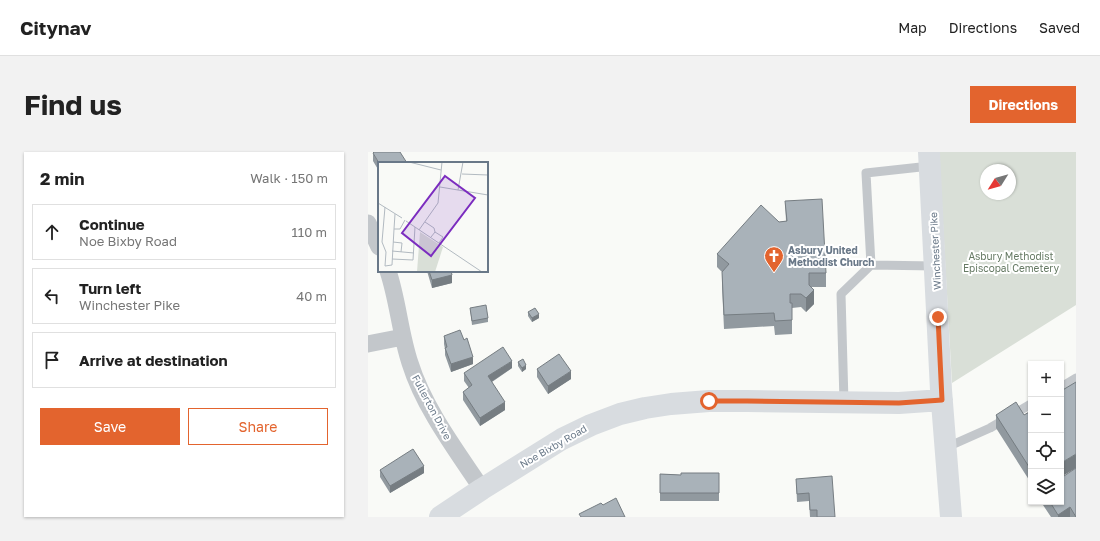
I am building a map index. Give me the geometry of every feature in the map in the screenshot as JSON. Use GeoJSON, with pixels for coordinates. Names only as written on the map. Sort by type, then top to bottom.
{"type":"FeatureCollection","features":[{"type":"Feature","properties":{"kind":"street","name":"Winchester Pike"},"geometry":{"type":"LineString","coordinates":[[930,159],[942,400],[951,517]]}},
{"type":"Feature","properties":{"kind":"street"},"geometry":{"type":"LineString","coordinates":[[368,223],[378,245]]}},
{"type":"Feature","properties":{"kind":"street","name":"Fullerton Drive"},"geometry":{"type":"LineString","coordinates":[[388,272],[394,288],[409,362],[417,383],[441,426],[482,489]]}},
{"type":"Feature","properties":{"kind":"street"},"geometry":{"type":"LineString","coordinates":[[368,344],[403,336]]}},
{"type":"Feature","properties":{"kind":"street","name":"Noe Bixby Road"},"geometry":{"type":"LineString","coordinates":[[440,517],[562,439],[591,425],[620,414],[645,408],[709,401],[899,403],[942,400]]}},
{"type":"Feature","properties":{"kind":"lane"},"geometry":{"type":"LineString","coordinates":[[871,265],[866,173],[930,159]]}},
{"type":"Feature","properties":{"kind":"lane"},"geometry":{"type":"LineString","coordinates":[[844,402],[841,294],[871,265],[936,266]]}},
{"type":"Feature","properties":{"kind":"lane"},"geometry":{"type":"LineString","coordinates":[[1064,385],[1076,378]]}},
{"type":"Feature","properties":{"kind":"lane"},"geometry":{"type":"LineString","coordinates":[[946,448],[990,428],[1028,406]]}},
{"type":"Feature","properties":{"kind":"green space","name":"Asbury Methodist Episcopal Cemetery"},"geometry":{"type":"Polygon","coordinates":[[[939,152],[1076,152],[1076,305],[952,383],[939,152]]]}},
{"type":"Feature","properties":{"kind":"building"},"geometry":{"type":"Polygon","coordinates":[[[400,152],[406,162],[378,162],[373,153],[400,152]]]}},
{"type":"Feature","properties":{"kind":"building","name":"Asbury United Methodist Church"},"geometry":{"type":"Polygon","coordinates":[[[822,199],[826,273],[809,273],[809,285],[814,290],[806,298],[801,294],[790,294],[790,303],[792,303],[792,320],[775,321],[774,313],[724,315],[722,272],[729,264],[717,254],[761,205],[779,222],[787,221],[785,201],[822,199]]]}},
{"type":"Feature","properties":{"kind":"building"},"geometry":{"type":"Polygon","coordinates":[[[429,272],[451,272],[452,275],[432,280],[429,272]]]}},
{"type":"Feature","properties":{"kind":"building"},"geometry":{"type":"Polygon","coordinates":[[[486,305],[488,318],[472,321],[470,308],[486,305]]]}},
{"type":"Feature","properties":{"kind":"building"},"geometry":{"type":"Polygon","coordinates":[[[535,308],[539,314],[532,318],[528,312],[535,308]]]}},
{"type":"Feature","properties":{"kind":"building"},"geometry":{"type":"Polygon","coordinates":[[[460,330],[464,340],[467,338],[473,357],[451,364],[445,348],[447,347],[444,336],[460,330]]]}},
{"type":"Feature","properties":{"kind":"building"},"geometry":{"type":"Polygon","coordinates":[[[503,347],[512,361],[488,376],[505,402],[480,418],[463,392],[472,385],[464,373],[503,347]]]}},
{"type":"Feature","properties":{"kind":"building"},"geometry":{"type":"Polygon","coordinates":[[[559,354],[571,371],[548,386],[537,369],[559,354]]]}},
{"type":"Feature","properties":{"kind":"building"},"geometry":{"type":"Polygon","coordinates":[[[523,359],[526,365],[522,368],[518,362],[523,359]]]}},
{"type":"Feature","properties":{"kind":"building"},"geometry":{"type":"Polygon","coordinates":[[[1076,382],[1076,454],[1064,461],[1064,397],[1064,389],[1076,382]]]}},
{"type":"Feature","properties":{"kind":"building"},"geometry":{"type":"Polygon","coordinates":[[[1016,402],[1024,415],[1028,413],[1028,465],[996,415],[1016,402]]]}},
{"type":"Feature","properties":{"kind":"building"},"geometry":{"type":"Polygon","coordinates":[[[413,449],[424,466],[390,486],[380,470],[413,449]]]}},
{"type":"Feature","properties":{"kind":"building"},"geometry":{"type":"Polygon","coordinates":[[[1076,468],[1076,517],[1070,507],[1058,515],[1052,505],[1064,505],[1064,476],[1076,468]]]}},
{"type":"Feature","properties":{"kind":"building"},"geometry":{"type":"Polygon","coordinates":[[[681,473],[719,473],[719,493],[660,493],[660,474],[681,475],[681,473]]]}},
{"type":"Feature","properties":{"kind":"building"},"geometry":{"type":"Polygon","coordinates":[[[832,476],[835,517],[817,517],[817,510],[810,510],[809,493],[797,494],[796,479],[832,476]]]}},
{"type":"Feature","properties":{"kind":"building"},"geometry":{"type":"Polygon","coordinates":[[[616,498],[625,517],[581,517],[579,514],[601,503],[603,505],[616,498]]]}},
{"type":"Feature","properties":{"kind":"place","name":"Asbury United Methodist Church"},"geometry":{"type":"Point","coordinates":[774,273]}},
{"type":"Feature","properties":{"kind":"route"},"geometry":{"type":"LineString","coordinates":[[709,401],[899,403],[942,400],[938,317]]}}]}
